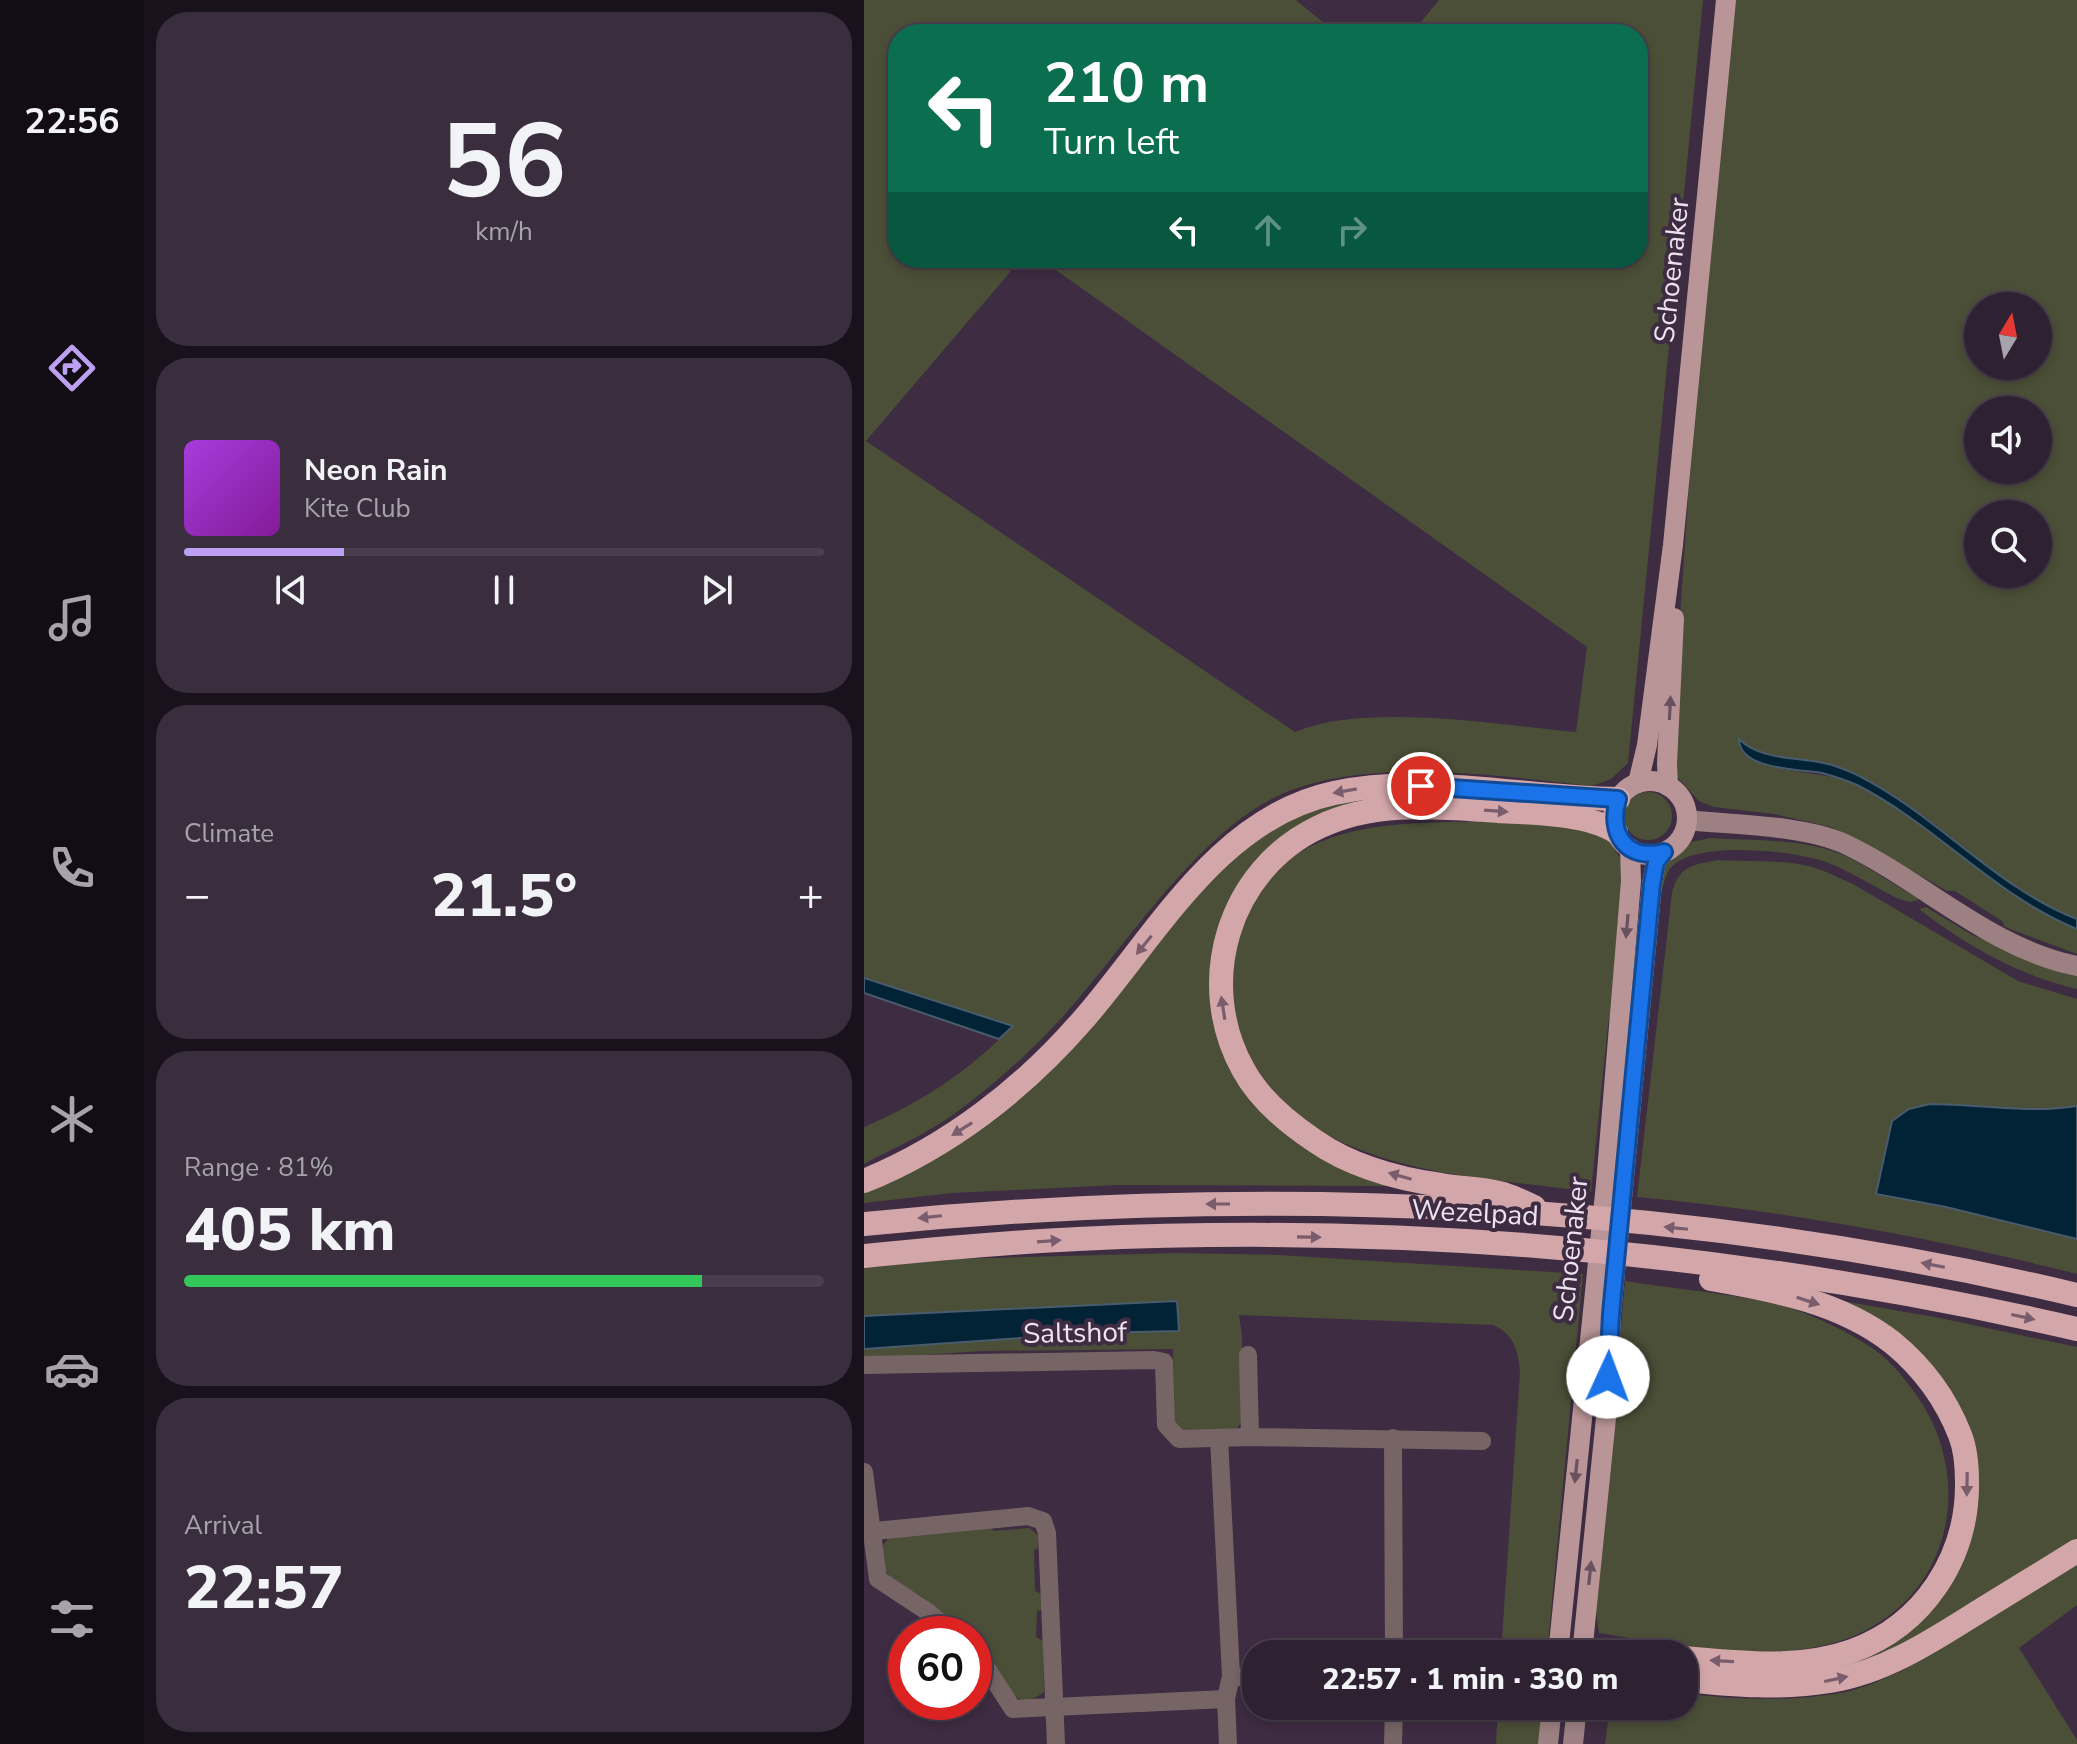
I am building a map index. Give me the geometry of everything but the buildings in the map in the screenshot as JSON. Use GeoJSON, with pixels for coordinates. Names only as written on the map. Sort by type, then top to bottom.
{"type":"FeatureCollection","features":[{"type":"Feature","properties":{"kind":"highway"},"geometry":{"type":"LineString","coordinates":[[864,1181],[925,1151],[972,1122],[1030,1074],[1082,1021],[1184,894],[1226,851],[1257,826],[1289,809],[1330,794],[1369,786],[1421,786],[1618,799]]}},
{"type":"Feature","properties":{"kind":"highway"},"geometry":{"type":"LineString","coordinates":[[1548,1214],[1504,1194],[1439,1185],[1383,1172],[1319,1144],[1291,1124],[1265,1099],[1244,1071],[1230,1041],[1219,977],[1223,949],[1232,920],[1261,871],[1286,848],[1318,827],[1351,815],[1390,808],[1480,810],[1603,823],[1623,840]]}},
{"type":"Feature","properties":{"kind":"highway","name":"Wezelpad"},"geometry":{"type":"LineString","coordinates":[[864,1224],[969,1213],[1170,1203],[1430,1206],[1548,1214],[1760,1237],[1912,1261],[2077,1295]]}},
{"type":"Feature","properties":{"kind":"highway","name":"Wezelpad"},"geometry":{"type":"LineString","coordinates":[[864,1256],[1077,1239],[1256,1236],[1436,1239],[1670,1258],[1793,1275],[1933,1298],[2077,1329]]}},
{"type":"Feature","properties":{"kind":"highway"},"geometry":{"type":"LineString","coordinates":[[1670,1258],[1705,1278],[1775,1291],[1829,1308],[1890,1341],[1932,1383],[1961,1436],[1967,1466],[1965,1519],[1958,1545],[1934,1591],[1915,1614],[1890,1633],[1852,1651],[1814,1661],[1761,1663],[1698,1659]]}},
{"type":"Feature","properties":{"kind":"highway"},"geometry":{"type":"LineString","coordinates":[[1698,1681],[1758,1686],[1798,1685],[1863,1673],[1933,1640],[2077,1551]]}},
{"type":"Feature","properties":{"kind":"main road","name":"Schoenaker"},"geometry":{"type":"LineString","coordinates":[[1638,783],[1647,745],[1673,545],[1726,0]]}},
{"type":"Feature","properties":{"kind":"main road","name":"Schoenaker"},"geometry":{"type":"LineString","coordinates":[[1668,786],[1674,634],[1673,545]]}},
{"type":"Feature","properties":{"kind":"main road"},"geometry":{"type":"LineString","coordinates":[[1648,781],[1668,786],[1680,796],[1688,820],[1682,836],[1664,852],[1652,855],[1623,840],[1613,815],[1618,799],[1638,783],[1648,781]]}},
{"type":"Feature","properties":{"kind":"main road"},"geometry":{"type":"LineString","coordinates":[[1688,820],[1807,833],[1843,843],[1998,935],[2043,956],[2077,966]]}},
{"type":"Feature","properties":{"kind":"main road","name":"Schoenaker"},"geometry":{"type":"LineString","coordinates":[[1615,1184],[1631,881],[1623,840]]}},
{"type":"Feature","properties":{"kind":"main road","name":"Schoenaker"},"geometry":{"type":"LineString","coordinates":[[1560,1640],[1652,884],[1656,862],[1664,852]]}},
{"type":"Feature","properties":{"kind":"main road","name":"Schoenaker"},"geometry":{"type":"LineString","coordinates":[[1580,1640],[1607,1408],[1604,1291]]}},
{"type":"Feature","properties":{"kind":"main road"},"geometry":{"type":"LineString","coordinates":[[1548,1744],[1551,1720]]}},
{"type":"Feature","properties":{"kind":"main road"},"geometry":{"type":"LineString","coordinates":[[1573,1744],[1576,1720]]}},
{"type":"Feature","properties":{"kind":"street"},"geometry":{"type":"LineString","coordinates":[[1248,1355],[1250,1437]]}},
{"type":"Feature","properties":{"kind":"street","name":"Saltshof"},"geometry":{"type":"LineString","coordinates":[[864,1365],[1154,1360],[1164,1362],[1166,1425],[1179,1439],[1250,1437],[1482,1441]]}},
{"type":"Feature","properties":{"kind":"street"},"geometry":{"type":"LineString","coordinates":[[1219,1438],[1231,1676],[1226,1699],[1228,1744]]}},
{"type":"Feature","properties":{"kind":"street"},"geometry":{"type":"LineString","coordinates":[[1393,1438],[1394,1640]]}},
{"type":"Feature","properties":{"kind":"street"},"geometry":{"type":"LineString","coordinates":[[864,1472],[868,1531],[878,1579],[933,1616]]}},
{"type":"Feature","properties":{"kind":"street"},"geometry":{"type":"LineString","coordinates":[[868,1531],[1028,1516],[1043,1521],[1047,1533],[1056,1744]]}},
{"type":"Feature","properties":{"kind":"street"},"geometry":{"type":"LineString","coordinates":[[1231,1676],[1242,1677]]}},
{"type":"Feature","properties":{"kind":"street"},"geometry":{"type":"LineString","coordinates":[[992,1677],[1013,1709],[1226,1699]]}},
{"type":"Feature","properties":{"kind":"street"},"geometry":{"type":"LineString","coordinates":[[1393,1744],[1394,1720]]}},
{"type":"Feature","properties":{"kind":"green space"},"geometry":{"type":"Polygon","coordinates":[[[864,0],[1296,0],[1325,24],[888,24],[888,268],[1013,268],[866,441],[1295,732],[1324,723],[1395,717],[1576,732],[1587,647],[1053,268],[1648,268],[1648,24],[1419,24],[1439,0],[1703,0],[1628,763],[1611,779],[1592,786],[1443,772],[1367,774],[1297,788],[1263,804],[1231,826],[1200,854],[1066,1013],[1013,1066],[943,1121],[864,1164],[864,1127],[904,1108],[943,1084],[980,1057],[1012,1026],[864,978],[864,0]]]}},
{"type":"Feature","properties":{"kind":"green space"},"geometry":{"type":"Polygon","coordinates":[[[1733,0],[2077,0],[2077,919],[2019,888],[1913,808],[1856,774],[1763,753],[1740,740],[1739,748],[1749,757],[1776,768],[1839,779],[1883,798],[2018,897],[2077,929],[2077,954],[2005,927],[2002,921],[1955,891],[1947,891],[1831,827],[1774,814],[1714,807],[1699,801],[1676,776],[1678,646],[1691,454],[1733,0]]]}},
{"type":"Feature","properties":{"kind":"green space"},"geometry":{"type":"Polygon","coordinates":[[[1648,792],[1665,799],[1672,816],[1665,833],[1648,840],[1631,833],[1624,816],[1631,799],[1648,792]]]}},
{"type":"Feature","properties":{"kind":"green space"},"geometry":{"type":"Polygon","coordinates":[[[1361,801],[1282,837],[1251,865],[1227,905],[1215,939],[1211,979],[1213,1019],[1229,1066],[1390,1186],[1118,1185],[952,1193],[864,1203],[864,1188],[962,1135],[1183,903],[1263,828],[1325,804],[1361,801]]]}},
{"type":"Feature","properties":{"kind":"green space"},"geometry":{"type":"Polygon","coordinates":[[[1492,821],[1595,829],[1621,859],[1621,957],[1608,1025],[1591,1192],[1425,1169],[1393,1161],[1331,1137],[1294,1112],[1261,1075],[1236,1032],[1230,1010],[1227,984],[1242,918],[1258,891],[1297,854],[1319,842],[1367,829],[1417,823],[1492,821]]]}},
{"type":"Feature","properties":{"kind":"green space"},"geometry":{"type":"Polygon","coordinates":[[[1710,838],[1776,841],[1825,849],[1861,864],[1918,900],[1902,900],[1849,872],[1816,859],[1745,850],[1697,854],[1679,861],[1668,872],[1664,883],[1649,993],[1658,881],[1667,861],[1692,842],[1710,838]]]}},
{"type":"Feature","properties":{"kind":"green space"},"geometry":{"type":"Polygon","coordinates":[[[1718,860],[1789,863],[1822,870],[1853,884],[2018,981],[2077,999],[2077,1274],[1968,1248],[1858,1227],[1637,1197],[1672,893],[1679,877],[1688,868],[1718,860]]]}},
{"type":"Feature","properties":{"kind":"green space"},"geometry":{"type":"Polygon","coordinates":[[[1926,907],[1972,935],[2077,975],[2077,989],[2035,976],[1994,958],[1919,909],[1926,907]]]}},
{"type":"Feature","properties":{"kind":"green space"},"geometry":{"type":"Polygon","coordinates":[[[1176,1253],[1279,1255],[1583,1274],[1548,1640],[1502,1640],[1520,1372],[1514,1344],[1500,1329],[1493,1325],[1239,1315],[1242,1335],[1242,1421],[1236,1430],[1186,1432],[1174,1424],[1173,1349],[982,1351],[864,1359],[864,1349],[1091,1333],[1178,1331],[1177,1301],[864,1316],[864,1268],[956,1259],[1176,1253]]]}},
{"type":"Feature","properties":{"kind":"green space"},"geometry":{"type":"Polygon","coordinates":[[[1625,1281],[1758,1300],[1803,1313],[1834,1326],[1875,1350],[1908,1384],[1932,1422],[1944,1458],[1948,1494],[1944,1530],[1933,1563],[1913,1593],[1886,1618],[1851,1637],[1823,1646],[1759,1652],[1698,1647],[1698,1640],[1642,1640],[1599,1633],[1596,1612],[1625,1281]]]}},
{"type":"Feature","properties":{"kind":"green space"},"geometry":{"type":"Polygon","coordinates":[[[1836,1300],[2077,1347],[2077,1547],[1916,1648],[1833,1669],[1892,1641],[1921,1621],[1934,1607],[1959,1568],[1969,1545],[1974,1521],[1959,1411],[1836,1300]]]}},
{"type":"Feature","properties":{"kind":"green space"},"geometry":{"type":"Polygon","coordinates":[[[992,1527],[993,1531],[1029,1528],[1038,1535],[1038,1548],[1034,1550],[1035,1591],[1042,1594],[1042,1610],[1037,1611],[1036,1637],[1043,1641],[1044,1692],[1027,1700],[1010,1691],[992,1664],[992,1616],[944,1616],[924,1598],[890,1577],[883,1568],[881,1548],[889,1537],[992,1527]]]}},
{"type":"Feature","properties":{"kind":"green space"},"geometry":{"type":"Polygon","coordinates":[[[2077,1563],[2077,1605],[2019,1648],[2077,1744],[1605,1744],[1608,1720],[1698,1720],[1698,1695],[1802,1698],[1841,1693],[1906,1669],[2077,1563]]]}},
{"type":"Feature","properties":{"kind":"green space"},"geometry":{"type":"Polygon","coordinates":[[[1497,1720],[1541,1720],[1539,1744],[1496,1744],[1497,1720]]]}},
{"type":"Feature","properties":{"kind":"water"},"geometry":{"type":"Polygon","coordinates":[[[1739,739],[1759,752],[1820,762],[1861,777],[1916,811],[2020,889],[2077,919],[2077,929],[2019,898],[1886,801],[1840,778],[1759,762],[1742,749],[1739,739]]]}},
{"type":"Feature","properties":{"kind":"water"},"geometry":{"type":"Polygon","coordinates":[[[864,978],[1013,1026],[999,1039],[864,993],[864,978]]]}},
{"type":"Feature","properties":{"kind":"water"},"geometry":{"type":"Polygon","coordinates":[[[1930,1104],[2022,1109],[2077,1106],[2077,1239],[1946,1207],[1876,1194],[1892,1121],[1909,1109],[1930,1104]]]}},
{"type":"Feature","properties":{"kind":"water"},"geometry":{"type":"Polygon","coordinates":[[[1177,1301],[1179,1331],[1091,1333],[864,1349],[864,1316],[1177,1301]]]}},
{"type":"Feature","properties":{"kind":"route"},"geometry":{"type":"LineString","coordinates":[[1421,786],[1618,799],[1613,815],[1621,841],[1640,853],[1652,855],[1664,852],[1656,862],[1652,884],[1611,1314],[1608,1377]]}}]}
